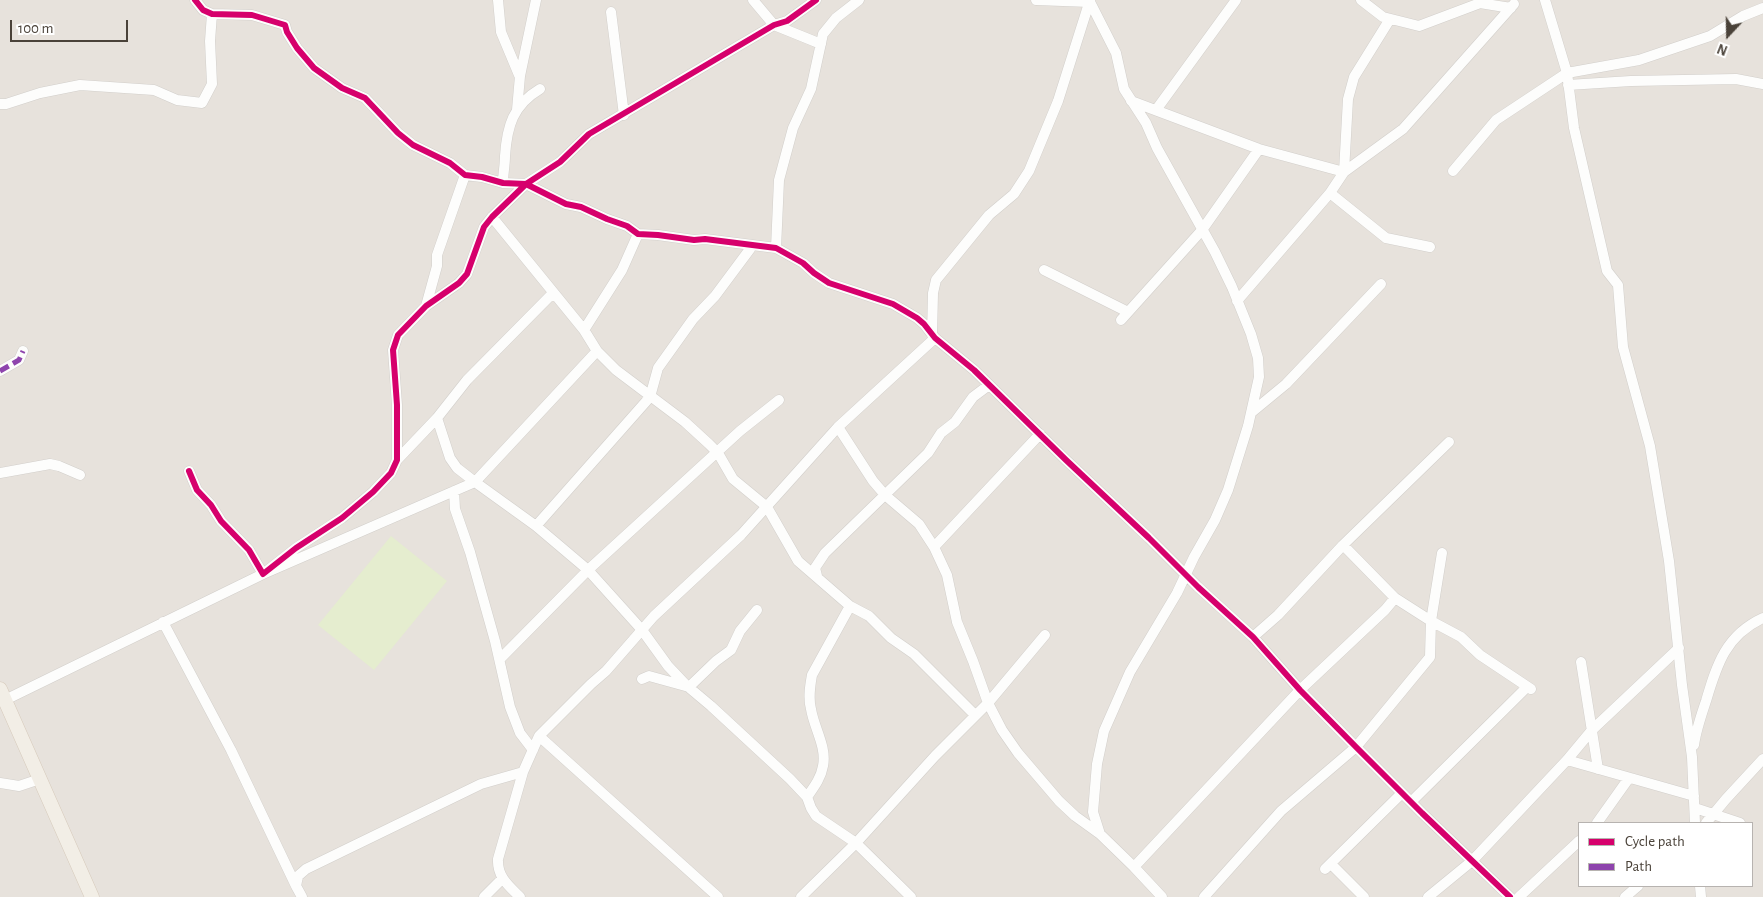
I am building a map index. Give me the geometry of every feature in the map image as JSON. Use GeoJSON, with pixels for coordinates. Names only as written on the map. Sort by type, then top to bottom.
{"type":"FeatureCollection","features":[{"type":"Feature","properties":{"kind":"main road"},"geometry":{"type":"LineString","coordinates":[[2,694],[92,897]]}},
{"type":"Feature","properties":{"kind":"street"},"geometry":{"type":"LineString","coordinates":[[195,0],[203,10],[212,14],[252,15],[285,25],[297,48],[314,68],[342,88],[365,98],[412,145],[450,163],[465,176],[482,177],[503,183],[526,184],[566,204],[580,207],[607,220],[627,226],[638,234],[694,240],[705,239],[776,248],[803,263],[814,273],[829,282],[880,299],[906,311],[924,324],[934,336],[990,385],[1185,574],[1253,637],[1300,690],[1356,747],[1510,897]]}},
{"type":"Feature","properties":{"kind":"street"},"geometry":{"type":"LineString","coordinates":[[498,0],[501,32],[520,76]]}},
{"type":"Feature","properties":{"kind":"street"},"geometry":{"type":"LineString","coordinates":[[517,110],[520,76],[536,0]]}},
{"type":"Feature","properties":{"kind":"street"},"geometry":{"type":"LineString","coordinates":[[754,0],[774,25],[821,44]]}},
{"type":"Feature","properties":{"kind":"street"},"geometry":{"type":"LineString","coordinates":[[397,460],[397,405],[393,350],[398,336],[426,306],[459,284],[467,274],[484,227],[492,218],[526,184],[560,162],[589,134],[774,25],[787,21],[816,0]]}},
{"type":"Feature","properties":{"kind":"street"},"geometry":{"type":"LineString","coordinates":[[776,248],[779,180],[793,128],[811,89],[823,34],[836,18],[859,0]]}},
{"type":"Feature","properties":{"kind":"street"},"geometry":{"type":"LineString","coordinates":[[1036,0],[1090,1]]}},
{"type":"Feature","properties":{"kind":"street"},"geometry":{"type":"LineString","coordinates":[[1156,110],[1236,0]]}},
{"type":"Feature","properties":{"kind":"street"},"geometry":{"type":"LineString","coordinates":[[1237,301],[1330,194],[1344,172],[1403,129],[1512,6],[1480,2],[1419,26],[1383,17],[1362,0]]}},
{"type":"Feature","properties":{"kind":"street"},"geometry":{"type":"LineString","coordinates":[[1545,0],[1567,74],[1574,128],[1607,271],[1618,285],[1623,347],[1650,446],[1669,561],[1682,685],[1692,757],[1695,822]]}},
{"type":"Feature","properties":{"kind":"street"},"geometry":{"type":"LineString","coordinates":[[1090,1],[1116,53],[1124,89],[1146,123],[1157,148],[1221,264],[1251,334],[1258,358],[1259,377],[1252,412],[1228,490],[1215,520],[1185,574],[1177,593],[1130,672],[1104,731],[1097,764],[1093,812],[1100,834]]}},
{"type":"Feature","properties":{"kind":"street"},"geometry":{"type":"LineString","coordinates":[[520,897],[502,879],[498,867],[498,859],[523,772],[539,736],[606,671],[654,616],[722,554],[767,507],[799,468],[838,427],[934,336],[933,293],[936,280],[989,215],[1014,194],[1029,171],[1058,101],[1090,1]]}},
{"type":"Feature","properties":{"kind":"street"},"geometry":{"type":"LineString","coordinates":[[1453,171],[1496,120],[1567,74],[1639,60],[1710,36],[1743,16],[1763,8]]}},
{"type":"Feature","properties":{"kind":"street"},"geometry":{"type":"LineString","coordinates":[[611,12],[624,115]]}},
{"type":"Feature","properties":{"kind":"street"},"geometry":{"type":"LineString","coordinates":[[0,104],[80,85],[154,90],[177,100],[202,103],[212,84],[210,41],[212,14]]}},
{"type":"Feature","properties":{"kind":"street"},"geometry":{"type":"LineString","coordinates":[[1344,172],[1348,99],[1354,77],[1390,19]]}},
{"type":"Feature","properties":{"kind":"street"},"geometry":{"type":"LineString","coordinates":[[1568,85],[1631,81],[1736,79],[1763,84]]}},
{"type":"Feature","properties":{"kind":"street"},"geometry":{"type":"LineString","coordinates":[[503,183],[505,143],[512,118],[530,96],[540,89]]}},
{"type":"Feature","properties":{"kind":"street"},"geometry":{"type":"LineString","coordinates":[[1131,101],[1259,149],[1344,172]]}},
{"type":"Feature","properties":{"kind":"street"},"geometry":{"type":"LineString","coordinates":[[1044,270],[1125,316],[1202,230],[1259,149]]}},
{"type":"Feature","properties":{"kind":"street"},"geometry":{"type":"LineString","coordinates":[[426,306],[437,266],[437,255],[465,176]]}},
{"type":"Feature","properties":{"kind":"street"},"geometry":{"type":"LineString","coordinates":[[1330,194],[1386,238],[1430,247]]}},
{"type":"Feature","properties":{"kind":"street"},"geometry":{"type":"LineString","coordinates":[[492,218],[584,330],[597,351],[616,370],[685,422],[718,453],[733,479],[767,507],[798,561],[850,606],[869,616],[891,638],[914,654],[975,715]]}},
{"type":"Feature","properties":{"kind":"street"},"geometry":{"type":"LineString","coordinates":[[584,330],[622,270],[638,234]]}},
{"type":"Feature","properties":{"kind":"street"},"geometry":{"type":"LineString","coordinates":[[536,526],[650,397],[658,368],[693,319],[715,296],[751,246]]}},
{"type":"Feature","properties":{"kind":"street"},"geometry":{"type":"LineString","coordinates":[[1252,412],[1286,384],[1381,284]]}},
{"type":"Feature","properties":{"kind":"street"},"geometry":{"type":"LineString","coordinates":[[263,574],[296,548],[342,518],[374,492],[391,473],[397,460],[437,418],[467,380],[553,294]]}},
{"type":"Feature","properties":{"kind":"street"},"geometry":{"type":"LineString","coordinates":[[0,371],[19,360],[23,350]]}},
{"type":"Feature","properties":{"kind":"street"},"geometry":{"type":"LineString","coordinates":[[2,694],[163,622],[263,574],[475,482],[597,351]]}},
{"type":"Feature","properties":{"kind":"street"},"geometry":{"type":"LineString","coordinates":[[817,576],[815,568],[825,553],[928,453],[941,433],[955,422],[973,397],[990,385]]}},
{"type":"Feature","properties":{"kind":"street"},"geometry":{"type":"LineString","coordinates":[[500,659],[588,570],[740,431],[780,400]]}},
{"type":"Feature","properties":{"kind":"street"},"geometry":{"type":"LineString","coordinates":[[437,418],[450,458],[457,468],[536,526],[588,570],[642,630],[668,666],[807,797],[816,816],[856,843],[909,896]]}},
{"type":"Feature","properties":{"kind":"street"},"geometry":{"type":"LineString","coordinates":[[838,427],[862,465],[885,494],[919,524],[934,547],[947,575],[957,622],[988,703],[1002,730],[1040,779],[1075,816],[1100,834],[1134,866],[1162,897]]}},
{"type":"Feature","properties":{"kind":"street"},"geometry":{"type":"LineString","coordinates":[[934,547],[1040,434]]}},
{"type":"Feature","properties":{"kind":"street"},"geometry":{"type":"LineString","coordinates":[[1253,637],[1278,616],[1343,546],[1449,442]]}},
{"type":"Feature","properties":{"kind":"street"},"geometry":{"type":"LineString","coordinates":[[0,473],[50,464],[80,475]]}},
{"type":"Feature","properties":{"kind":"street"},"geometry":{"type":"LineString","coordinates":[[189,471],[197,490],[249,550],[263,574]]}},
{"type":"Feature","properties":{"kind":"street"},"geometry":{"type":"LineString","coordinates":[[454,491],[455,509],[470,552],[500,659],[510,707],[520,733],[533,750]]}},
{"type":"Feature","properties":{"kind":"street"},"geometry":{"type":"LineString","coordinates":[[1343,546],[1395,598],[1461,637],[1480,655],[1529,688],[1411,802]]}},
{"type":"Feature","properties":{"kind":"street"},"geometry":{"type":"LineString","coordinates":[[1204,897],[1281,811],[1356,747],[1430,657],[1431,621],[1442,553]]}},
{"type":"Feature","properties":{"kind":"street"},"geometry":{"type":"LineString","coordinates":[[1134,866],[1300,690],[1385,610],[1395,598]]}},
{"type":"Feature","properties":{"kind":"street"},"geometry":{"type":"LineString","coordinates":[[807,797],[816,784],[824,766],[824,755],[810,709],[809,696],[812,675],[850,606]]}},
{"type":"Feature","properties":{"kind":"street"},"geometry":{"type":"LineString","coordinates":[[690,688],[716,661],[730,650],[740,632],[757,610]]}},
{"type":"Feature","properties":{"kind":"street"},"geometry":{"type":"LineString","coordinates":[[1692,757],[1697,725],[1718,662],[1728,646],[1740,633],[1753,622],[1763,618]]}},
{"type":"Feature","properties":{"kind":"street"},"geometry":{"type":"LineString","coordinates":[[163,622],[231,750],[302,897]]}},
{"type":"Feature","properties":{"kind":"street"},"geometry":{"type":"LineString","coordinates":[[801,897],[856,843],[935,756],[988,703],[1045,635]]}},
{"type":"Feature","properties":{"kind":"street"},"geometry":{"type":"LineString","coordinates":[[1428,897],[1472,861],[1567,760],[1592,730],[1679,648]]}},
{"type":"Feature","properties":{"kind":"street"},"geometry":{"type":"LineString","coordinates":[[1581,662],[1598,769]]}},
{"type":"Feature","properties":{"kind":"street"},"geometry":{"type":"LineString","coordinates":[[642,679],[649,676],[690,688]]}},
{"type":"Feature","properties":{"kind":"street"},"geometry":{"type":"LineString","coordinates":[[539,736],[718,897]]}},
{"type":"Feature","properties":{"kind":"street"},"geometry":{"type":"LineString","coordinates":[[1710,819],[1763,759]]}},
{"type":"Feature","properties":{"kind":"street"},"geometry":{"type":"LineString","coordinates":[[1567,760],[1694,796]]}},
{"type":"Feature","properties":{"kind":"street"},"geometry":{"type":"LineString","coordinates":[[296,886],[298,876],[306,869],[481,784],[523,772]]}},
{"type":"Feature","properties":{"kind":"street"},"geometry":{"type":"LineString","coordinates":[[1598,822],[1629,778]]}},
{"type":"Feature","properties":{"kind":"street"},"geometry":{"type":"LineString","coordinates":[[0,783],[19,786],[40,779]]}},
{"type":"Feature","properties":{"kind":"street"},"geometry":{"type":"LineString","coordinates":[[1364,897],[1328,867],[1402,793]]}},
{"type":"Feature","properties":{"kind":"street"},"geometry":{"type":"LineString","coordinates":[[1695,808],[1710,819],[1732,822]]}},
{"type":"Feature","properties":{"kind":"street"},"geometry":{"type":"LineString","coordinates":[[1519,897],[1578,842]]}},
{"type":"Feature","properties":{"kind":"street"},"geometry":{"type":"LineString","coordinates":[[484,897],[502,879]]}},
{"type":"Feature","properties":{"kind":"street"},"geometry":{"type":"LineString","coordinates":[[1625,897],[1637,887]]}},
{"type":"Feature","properties":{"kind":"shaded area"},"geometry":{"type":"Polygon","coordinates":[[[0,0],[1763,0],[1763,897],[0,897],[0,0]]]}},
{"type":"Feature","properties":{"kind":"green space"},"geometry":{"type":"Polygon","coordinates":[[[391,536],[447,581],[374,670],[318,625],[391,536]]]}},
{"type":"Feature","properties":{"kind":"marked path"},"geometry":{"type":"LineString","coordinates":[[0,371],[19,360],[23,351]]}},
{"type":"Feature","properties":{"kind":"cycle path"},"geometry":{"type":"LineString","coordinates":[[195,0],[203,10],[212,14],[252,15],[285,25],[297,48],[314,68],[342,88],[365,98],[398,133],[413,145],[450,163],[465,175],[482,177],[503,183],[526,184],[566,204],[581,207],[627,226],[638,234],[694,240],[705,239],[776,248],[803,263],[829,283],[893,304],[917,318],[935,338],[974,370],[1198,587],[1253,637],[1300,690],[1356,747],[1510,897]]}},
{"type":"Feature","properties":{"kind":"cycle path"},"geometry":{"type":"LineString","coordinates":[[189,471],[197,490],[211,505],[221,521],[249,550],[263,574],[296,548],[342,518],[373,492],[391,473],[397,460],[397,405],[393,350],[398,335],[426,306],[459,283],[467,274],[484,227],[492,217],[526,184],[560,162],[589,134],[774,25],[787,21],[816,0]]}}]}
